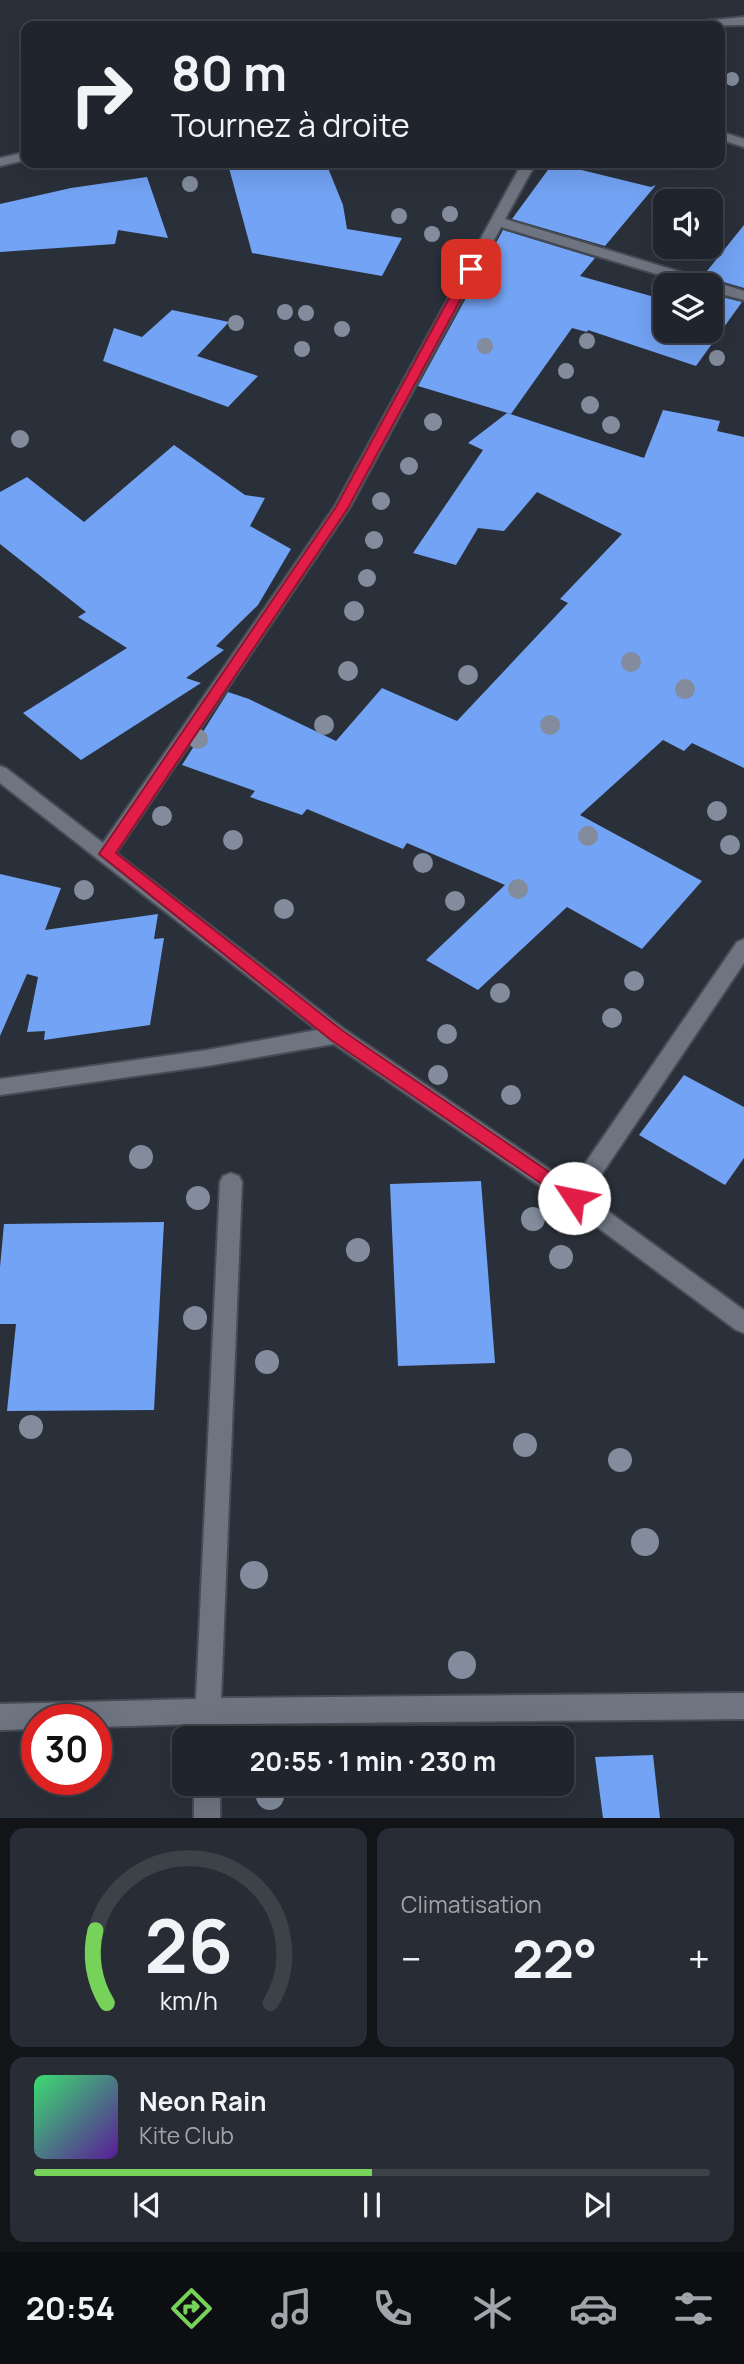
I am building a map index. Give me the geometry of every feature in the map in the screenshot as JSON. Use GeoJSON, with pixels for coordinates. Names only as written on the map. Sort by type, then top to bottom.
{"type":"FeatureCollection","features":[{"type":"Feature","properties":{"kind":"street"},"geometry":{"type":"LineString","coordinates":[[725,22],[744,21]]}},
{"type":"Feature","properties":{"kind":"street"},"geometry":{"type":"LineString","coordinates":[[725,137],[744,143]]}},
{"type":"Feature","properties":{"kind":"street"},"geometry":{"type":"LineString","coordinates":[[0,162],[21,157]]}},
{"type":"Feature","properties":{"kind":"street"},"geometry":{"type":"LineString","coordinates":[[106,854],[342,508],[526,168]]}},
{"type":"Feature","properties":{"kind":"street"},"geometry":{"type":"LineString","coordinates":[[497,221],[667,273]]}},
{"type":"Feature","properties":{"kind":"street"},"geometry":{"type":"LineString","coordinates":[[723,290],[744,296]]}},
{"type":"Feature","properties":{"kind":"street"},"geometry":{"type":"LineString","coordinates":[[0,773],[337,1035],[574,1198],[744,1323]]}},
{"type":"Feature","properties":{"kind":"street"},"geometry":{"type":"LineString","coordinates":[[574,1198],[744,947]]}},
{"type":"Feature","properties":{"kind":"street"},"geometry":{"type":"LineString","coordinates":[[0,1087],[207,1058],[337,1035]]}},
{"type":"Feature","properties":{"kind":"street"},"geometry":{"type":"LineString","coordinates":[[207,1726],[231,1182]]}},
{"type":"Feature","properties":{"kind":"street"},"geometry":{"type":"LineString","coordinates":[[0,1717],[207,1711],[744,1706]]}},
{"type":"Feature","properties":{"kind":"street"},"geometry":{"type":"LineString","coordinates":[[207,1796],[207,1818]]}},
{"type":"Feature","properties":{"kind":"building"},"geometry":{"type":"Polygon","coordinates":[[[229,168],[328,168],[343,205],[347,229],[402,238],[382,276],[252,253],[229,168]]]}},
{"type":"Feature","properties":{"kind":"building"},"geometry":{"type":"Polygon","coordinates":[[[549,168],[573,168],[651,187],[656,185],[605,246],[512,219],[549,168]]]}},
{"type":"Feature","properties":{"kind":"building"},"geometry":{"type":"Polygon","coordinates":[[[147,177],[168,238],[118,230],[115,244],[0,252],[0,204],[71,188],[147,177]]]}},
{"type":"Feature","properties":{"kind":"building"},"geometry":{"type":"Polygon","coordinates":[[[744,225],[744,288],[723,282],[723,273],[705,273],[717,259],[723,259],[723,251],[744,225]]]}},
{"type":"Feature","properties":{"kind":"building"},"geometry":{"type":"Polygon","coordinates":[[[503,230],[595,258],[580,276],[653,297],[653,343],[713,343],[696,366],[588,330],[587,332],[572,328],[511,414],[418,386],[503,230]]]}},
{"type":"Feature","properties":{"kind":"building"},"geometry":{"type":"Polygon","coordinates":[[[723,297],[742,302],[723,328],[723,297]]]}},
{"type":"Feature","properties":{"kind":"building"},"geometry":{"type":"Polygon","coordinates":[[[172,310],[229,322],[197,356],[258,376],[228,407],[103,361],[114,328],[142,337],[172,310]]]}},
{"type":"Feature","properties":{"kind":"building"},"geometry":{"type":"Polygon","coordinates":[[[663,410],[720,421],[717,431],[744,437],[744,768],[692,743],[684,751],[663,740],[580,815],[702,881],[642,949],[567,907],[478,990],[426,960],[505,885],[407,843],[403,849],[307,809],[302,815],[250,797],[255,791],[182,765],[228,692],[249,699],[336,741],[382,688],[457,721],[568,603],[560,599],[622,534],[537,492],[504,531],[478,528],[456,565],[413,553],[483,450],[468,443],[507,413],[644,458],[663,410]]]}},
{"type":"Feature","properties":{"kind":"building"},"geometry":{"type":"Polygon","coordinates":[[[174,445],[245,495],[265,498],[250,526],[291,549],[258,605],[216,646],[224,650],[186,678],[201,683],[81,760],[23,713],[127,648],[78,617],[86,612],[0,544],[0,492],[27,477],[84,522],[174,445]]]}},
{"type":"Feature","properties":{"kind":"building"},"geometry":{"type":"Polygon","coordinates":[[[0,874],[61,888],[45,930],[158,914],[154,939],[164,938],[150,1025],[44,1040],[45,1031],[27,1032],[38,977],[27,974],[0,1036],[0,874]]]}},
{"type":"Feature","properties":{"kind":"building"},"geometry":{"type":"Polygon","coordinates":[[[684,1075],[744,1107],[744,1158],[725,1185],[639,1135],[684,1075]]]}},
{"type":"Feature","properties":{"kind":"building"},"geometry":{"type":"Polygon","coordinates":[[[481,1181],[495,1363],[398,1366],[390,1184],[481,1181]]]}},
{"type":"Feature","properties":{"kind":"building"},"geometry":{"type":"Polygon","coordinates":[[[164,1222],[154,1410],[7,1411],[16,1324],[0,1324],[0,1267],[4,1224],[164,1222]]]}},
{"type":"Feature","properties":{"kind":"building"},"geometry":{"type":"Polygon","coordinates":[[[653,1755],[660,1818],[603,1818],[595,1757],[653,1755]]]}},
{"type":"Feature","properties":{"kind":"route"},"geometry":{"type":"LineString","coordinates":[[471,269],[342,508],[106,854],[337,1035],[574,1198]]}}]}
